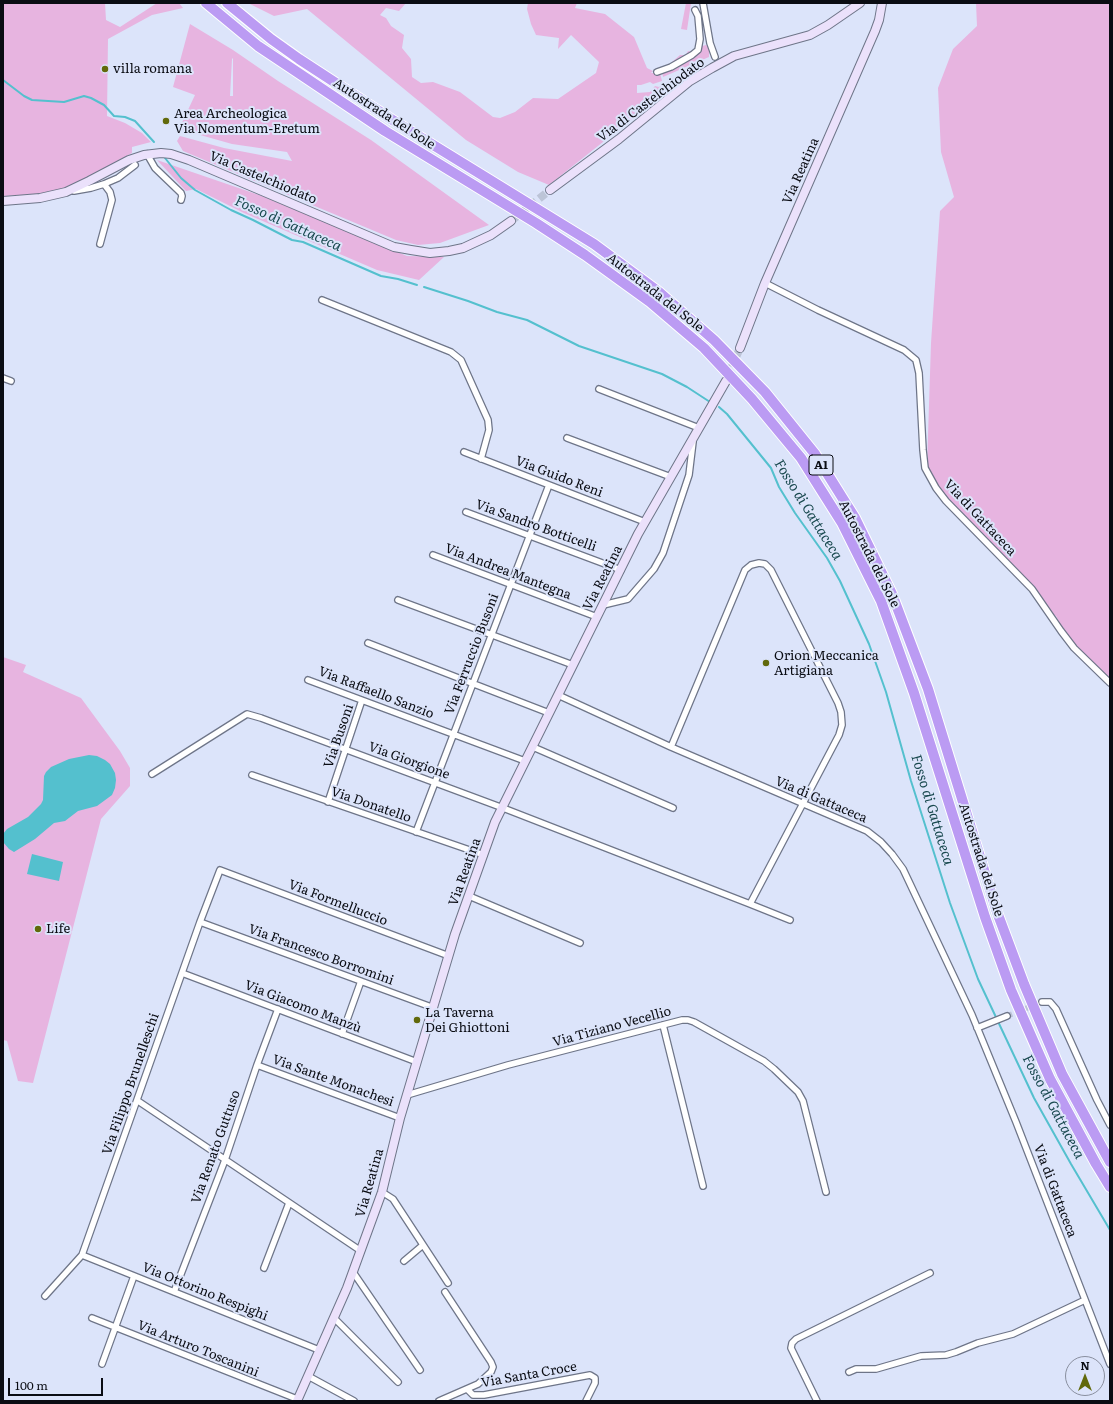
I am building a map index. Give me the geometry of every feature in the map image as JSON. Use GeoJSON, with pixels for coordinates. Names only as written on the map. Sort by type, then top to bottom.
{"type":"FeatureCollection","features":[{"type":"Feature","properties":{"kind":"highway","name":"Autostrada del Sole"},"geometry":{"type":"LineString","coordinates":[[206,3],[258,46],[386,131],[536,223],[585,255],[650,302],[704,348],[752,399],[801,458],[842,523],[881,601],[914,693],[985,917],[1011,990],[1050,1079],[1110,1187]]}},
{"type":"Feature","properties":{"kind":"highway","name":"Autostrada del Sole"},"geometry":{"type":"LineString","coordinates":[[227,3],[299,59],[390,119],[594,244],[659,292],[714,340],[765,392],[815,454],[855,518],[892,594],[928,690],[997,912],[1024,984],[1062,1074],[1110,1162]]}},
{"type":"Feature","properties":{"kind":"street"},"geometry":{"type":"LineString","coordinates":[[703,3],[710,43],[715,57]]}},
{"type":"Feature","properties":{"kind":"street","name":"Via di Castelchiodato"},"geometry":{"type":"LineString","coordinates":[[550,190],[619,139],[690,82],[722,62],[734,56],[810,35],[828,25],[860,3]]}},
{"type":"Feature","properties":{"kind":"street","name":"Via Reatina"},"geometry":{"type":"LineString","coordinates":[[740,348],[765,283],[880,20],[882,3]]}},
{"type":"Feature","properties":{"kind":"street"},"geometry":{"type":"LineString","coordinates":[[657,72],[671,67],[698,50],[700,39],[698,16],[695,10]]}},
{"type":"Feature","properties":{"kind":"street","name":"Via Castelchiodato"},"geometry":{"type":"LineString","coordinates":[[3,201],[40,198],[66,192],[129,160],[147,154],[161,153],[182,157],[394,246],[411,250],[430,253],[463,248],[491,235],[511,221]]}},
{"type":"Feature","properties":{"kind":"street"},"geometry":{"type":"LineString","coordinates":[[147,154],[157,171],[181,193],[182,200]]}},
{"type":"Feature","properties":{"kind":"street"},"geometry":{"type":"LineString","coordinates":[[66,192],[91,188],[104,184],[118,178],[135,165]]}},
{"type":"Feature","properties":{"kind":"street"},"geometry":{"type":"LineString","coordinates":[[100,244],[112,200],[110,192],[104,184]]}},
{"type":"Feature","properties":{"kind":"street","name":"Via di Gattaceca"},"geometry":{"type":"LineString","coordinates":[[765,283],[818,310],[904,350],[916,360],[919,373],[925,468],[936,488],[946,501],[1032,589],[1074,648],[1110,683]]}},
{"type":"Feature","properties":{"kind":"street"},"geometry":{"type":"LineString","coordinates":[[322,300],[451,352],[461,360],[488,420],[488,430],[481,459]]}},
{"type":"Feature","properties":{"kind":"street"},"geometry":{"type":"LineString","coordinates":[[3,378],[12,381]]}},
{"type":"Feature","properties":{"kind":"street","name":"Via Reatina"},"geometry":{"type":"LineString","coordinates":[[297,1400],[347,1288],[382,1192],[400,1118],[449,956],[495,822],[645,522],[726,381]]}},
{"type":"Feature","properties":{"kind":"street"},"geometry":{"type":"LineString","coordinates":[[599,389],[699,428]]}},
{"type":"Feature","properties":{"kind":"street"},"geometry":{"type":"LineString","coordinates":[[603,605],[628,599],[654,569],[663,553],[688,475],[694,437]]}},
{"type":"Feature","properties":{"kind":"street"},"geometry":{"type":"LineString","coordinates":[[567,438],[671,477]]}},
{"type":"Feature","properties":{"kind":"street","name":"Via Guido Reni"},"geometry":{"type":"LineString","coordinates":[[464,452],[645,522]]}},
{"type":"Feature","properties":{"kind":"street","name":"Via Ferruccio Busoni"},"geometry":{"type":"LineString","coordinates":[[416,832],[549,485]]}},
{"type":"Feature","properties":{"kind":"street","name":"Via Sandro Botticelli"},"geometry":{"type":"LineString","coordinates":[[466,512],[621,570]]}},
{"type":"Feature","properties":{"kind":"street","name":"Via Andrea Mantegna"},"geometry":{"type":"LineString","coordinates":[[433,555],[597,617]]}},
{"type":"Feature","properties":{"kind":"street"},"geometry":{"type":"LineString","coordinates":[[671,746],[745,570],[751,565],[759,563],[765,564],[771,570],[838,703],[841,712],[842,725],[839,735],[750,904]]}},
{"type":"Feature","properties":{"kind":"street"},"geometry":{"type":"LineString","coordinates":[[398,600],[573,665]]}},
{"type":"Feature","properties":{"kind":"street"},"geometry":{"type":"LineString","coordinates":[[368,643],[549,713]]}},
{"type":"Feature","properties":{"kind":"street","name":"Via Raffaello Sanzio"},"geometry":{"type":"LineString","coordinates":[[308,680],[525,761]]}},
{"type":"Feature","properties":{"kind":"street","name":"Via di Gattaceca"},"geometry":{"type":"LineString","coordinates":[[558,695],[802,804],[867,831],[881,842],[892,854],[903,869],[977,1028],[1016,1122],[1110,1364]]}},
{"type":"Feature","properties":{"kind":"street","name":"Via Busoni"},"geometry":{"type":"LineString","coordinates":[[328,802],[362,700]]}},
{"type":"Feature","properties":{"kind":"street","name":"Via Giorgione"},"geometry":{"type":"LineString","coordinates":[[152,774],[247,714],[502,808],[790,920]]}},
{"type":"Feature","properties":{"kind":"street"},"geometry":{"type":"LineString","coordinates":[[532,747],[673,808]]}},
{"type":"Feature","properties":{"kind":"street","name":"Via Donatello"},"geometry":{"type":"LineString","coordinates":[[252,775],[484,855]]}},
{"type":"Feature","properties":{"kind":"street","name":"Via Filippo Brunelleschi"},"geometry":{"type":"LineString","coordinates":[[45,1296],[82,1255],[138,1101],[200,922],[220,870]]}},
{"type":"Feature","properties":{"kind":"street","name":"Via Formelluccio"},"geometry":{"type":"LineString","coordinates":[[220,870],[449,956]]}},
{"type":"Feature","properties":{"kind":"street"},"geometry":{"type":"LineString","coordinates":[[469,896],[580,943]]}},
{"type":"Feature","properties":{"kind":"street","name":"Via Francesco Borromini"},"geometry":{"type":"LineString","coordinates":[[200,922],[434,1008]]}},
{"type":"Feature","properties":{"kind":"street","name":"Via Giacomo Manzù"},"geometry":{"type":"LineString","coordinates":[[182,973],[417,1062]]}},
{"type":"Feature","properties":{"kind":"street"},"geometry":{"type":"LineString","coordinates":[[342,1034],[361,981]]}},
{"type":"Feature","properties":{"kind":"street"},"geometry":{"type":"LineString","coordinates":[[1042,1002],[1050,1002],[1056,1009],[1097,1100],[1110,1125]]}},
{"type":"Feature","properties":{"kind":"street","name":"Via Renato Guttuso"},"geometry":{"type":"LineString","coordinates":[[174,1292],[225,1160],[257,1065],[278,1009]]}},
{"type":"Feature","properties":{"kind":"street"},"geometry":{"type":"LineString","coordinates":[[977,1028],[1007,1016]]}},
{"type":"Feature","properties":{"kind":"street","name":"Via Tiziano Vecellio"},"geometry":{"type":"LineString","coordinates":[[407,1095],[508,1065],[682,1020],[694,1022],[764,1061],[796,1089],[803,1101],[826,1192]]}},
{"type":"Feature","properties":{"kind":"street"},"geometry":{"type":"LineString","coordinates":[[663,1025],[703,1186]]}},
{"type":"Feature","properties":{"kind":"street","name":"Via Sante Monachesi"},"geometry":{"type":"LineString","coordinates":[[257,1065],[400,1118]]}},
{"type":"Feature","properties":{"kind":"street"},"geometry":{"type":"LineString","coordinates":[[138,1101],[361,1251]]}},
{"type":"Feature","properties":{"kind":"street"},"geometry":{"type":"LineString","coordinates":[[382,1192],[393,1199],[448,1283]]}},
{"type":"Feature","properties":{"kind":"street"},"geometry":{"type":"LineString","coordinates":[[264,1268],[289,1203]]}},
{"type":"Feature","properties":{"kind":"street"},"geometry":{"type":"LineString","coordinates":[[404,1261],[423,1245]]}},
{"type":"Feature","properties":{"kind":"street","name":"Via Ottorino Respighi"},"geometry":{"type":"LineString","coordinates":[[82,1255],[320,1350]]}},
{"type":"Feature","properties":{"kind":"street"},"geometry":{"type":"LineString","coordinates":[[353,1272],[420,1370]]}},
{"type":"Feature","properties":{"kind":"street"},"geometry":{"type":"LineString","coordinates":[[817,1401],[791,1348],[792,1343],[796,1338],[930,1273]]}},
{"type":"Feature","properties":{"kind":"street"},"geometry":{"type":"LineString","coordinates":[[102,1364],[134,1276]]}},
{"type":"Feature","properties":{"kind":"street"},"geometry":{"type":"LineString","coordinates":[[439,1401],[467,1389],[483,1380],[492,1371],[493,1366],[445,1292]]}},
{"type":"Feature","properties":{"kind":"street"},"geometry":{"type":"LineString","coordinates":[[849,1372],[856,1368],[876,1369],[921,1356],[946,1355],[956,1352],[978,1343],[1013,1334],[1085,1300]]}},
{"type":"Feature","properties":{"kind":"street","name":"Via Arturo Toscanini"},"geometry":{"type":"LineString","coordinates":[[92,1318],[297,1400]]}},
{"type":"Feature","properties":{"kind":"street"},"geometry":{"type":"LineString","coordinates":[[334,1318],[398,1382]]}},
{"type":"Feature","properties":{"kind":"street"},"geometry":{"type":"LineString","coordinates":[[308,1376],[354,1401]]}},
{"type":"Feature","properties":{"kind":"street","name":"Via Santa Croce"},"geometry":{"type":"LineString","coordinates":[[467,1389],[474,1395],[484,1395],[592,1376],[595,1383],[586,1401]]}},
{"type":"Feature","properties":{"kind":"shaded area"},"geometry":{"type":"Polygon","coordinates":[[[3,3],[105,3],[106,20],[120,27],[157,3],[179,3],[183,8],[152,15],[108,39],[107,116],[125,123],[142,133],[151,142],[132,147],[132,153],[80,182],[68,187],[41,194],[3,196],[3,3]]]}},
{"type":"Feature","properties":{"kind":"shaded area"},"geometry":{"type":"Polygon","coordinates":[[[248,3],[406,3],[399,11],[386,8],[380,15],[386,18],[391,26],[404,35],[402,48],[411,59],[412,77],[421,83],[433,82],[460,92],[493,117],[500,118],[515,112],[533,98],[558,99],[596,73],[599,62],[571,35],[558,49],[559,38],[536,35],[527,9],[528,3],[577,3],[575,8],[605,14],[634,37],[647,68],[653,71],[651,73],[660,73],[662,81],[653,84],[650,82],[637,85],[637,93],[650,92],[655,86],[659,87],[689,69],[703,64],[704,68],[657,99],[549,185],[518,172],[466,140],[307,9],[274,16],[248,3]]]}},
{"type":"Feature","properties":{"kind":"shaded area"},"geometry":{"type":"Polygon","coordinates":[[[686,3],[691,3],[687,30],[681,29],[686,3]]]}},
{"type":"Feature","properties":{"kind":"shaded area"},"geometry":{"type":"Polygon","coordinates":[[[976,3],[1110,3],[1110,682],[1066,636],[1056,616],[1052,614],[1032,587],[1008,560],[953,505],[937,486],[927,467],[931,343],[940,211],[954,197],[941,152],[938,88],[953,49],[977,26],[976,3]]]}},
{"type":"Feature","properties":{"kind":"shaded area"},"geometry":{"type":"Polygon","coordinates":[[[190,24],[233,50],[278,81],[371,140],[489,225],[440,243],[418,245],[396,240],[183,151],[177,141],[180,136],[224,148],[292,161],[287,152],[232,144],[179,129],[195,95],[173,87],[190,24]],[[233,58],[230,96],[233,96],[233,58]]]}},
{"type":"Feature","properties":{"kind":"shaded area"},"geometry":{"type":"Polygon","coordinates":[[[706,45],[709,48],[709,57],[663,77],[662,71],[680,55],[686,55],[688,51],[693,52],[698,47],[706,45]]]}},
{"type":"Feature","properties":{"kind":"shaded area"},"geometry":{"type":"Polygon","coordinates":[[[157,160],[262,196],[407,256],[444,257],[419,280],[377,270],[244,213],[196,189],[186,191],[157,160]]]}},
{"type":"Feature","properties":{"kind":"shaded area","name":"Life"},"geometry":{"type":"Polygon","coordinates":[[[3,657],[26,665],[23,672],[81,698],[120,751],[130,768],[130,786],[101,819],[33,1083],[18,1081],[7,1041],[3,1040],[3,657]]]}},
{"type":"Feature","properties":{"kind":"water"},"geometry":{"type":"Polygon","coordinates":[[[89,755],[97,756],[110,764],[115,773],[116,780],[112,795],[97,806],[78,811],[65,821],[54,823],[35,839],[14,852],[9,849],[3,842],[3,834],[7,829],[28,817],[41,804],[43,800],[44,776],[46,772],[51,767],[69,759],[89,755]]]}},
{"type":"Feature","properties":{"kind":"water"},"geometry":{"type":"Polygon","coordinates":[[[32,854],[63,862],[59,881],[27,874],[32,854]]]}},
{"type":"Feature","properties":{"kind":"waterway"},"geometry":{"type":"LineString","coordinates":[[3,80],[24,96],[32,100],[64,102],[84,96],[91,98],[104,105],[114,116],[125,117],[135,121],[154,142]]}},
{"type":"Feature","properties":{"kind":"waterway","name":"Fosso di Gattaceca"},"geometry":{"type":"LineString","coordinates":[[165,158],[181,178],[195,190],[231,210],[292,240],[303,242],[381,276],[398,279],[417,285]]}},
{"type":"Feature","properties":{"kind":"waterway","name":"Fosso di Gattaceca"},"geometry":{"type":"LineString","coordinates":[[424,287],[497,312],[527,320],[579,346],[662,374],[687,387],[710,402]]}},
{"type":"Feature","properties":{"kind":"waterway","name":"Fosso di Gattaceca"},"geometry":{"type":"LineString","coordinates":[[719,407],[727,414],[771,468],[779,487],[795,513],[827,558],[840,581],[869,644],[886,692],[911,781],[950,903],[978,979],[1034,1098],[1110,1230]]}},
{"type":"Feature","properties":{"kind":"tunnel"},"geometry":{"type":"LineString","coordinates":[[511,221],[550,190]]}},
{"type":"Feature","properties":{"kind":"tunnel"},"geometry":{"type":"LineString","coordinates":[[727,378],[740,348]]}},
{"type":"Feature","properties":{"kind":"tunnel"},"geometry":{"type":"LineString","coordinates":[[1007,1016],[1042,1002]]}},
{"type":"Feature","properties":{"kind":"place","name":"villa romana"},"geometry":{"type":"Point","coordinates":[105,69]}},
{"type":"Feature","properties":{"kind":"place","name":"Area Archeologica Via Nomentum-Eretum"},"geometry":{"type":"Point","coordinates":[166,121]}},
{"type":"Feature","properties":{"kind":"place","name":"Orion Meccanica Artigiana"},"geometry":{"type":"Point","coordinates":[766,663]}},
{"type":"Feature","properties":{"kind":"place","name":"Life"},"geometry":{"type":"Point","coordinates":[38,929]}},
{"type":"Feature","properties":{"kind":"place","name":"La Taverna Dei Ghiottoni"},"geometry":{"type":"Point","coordinates":[417,1020]}}]}
